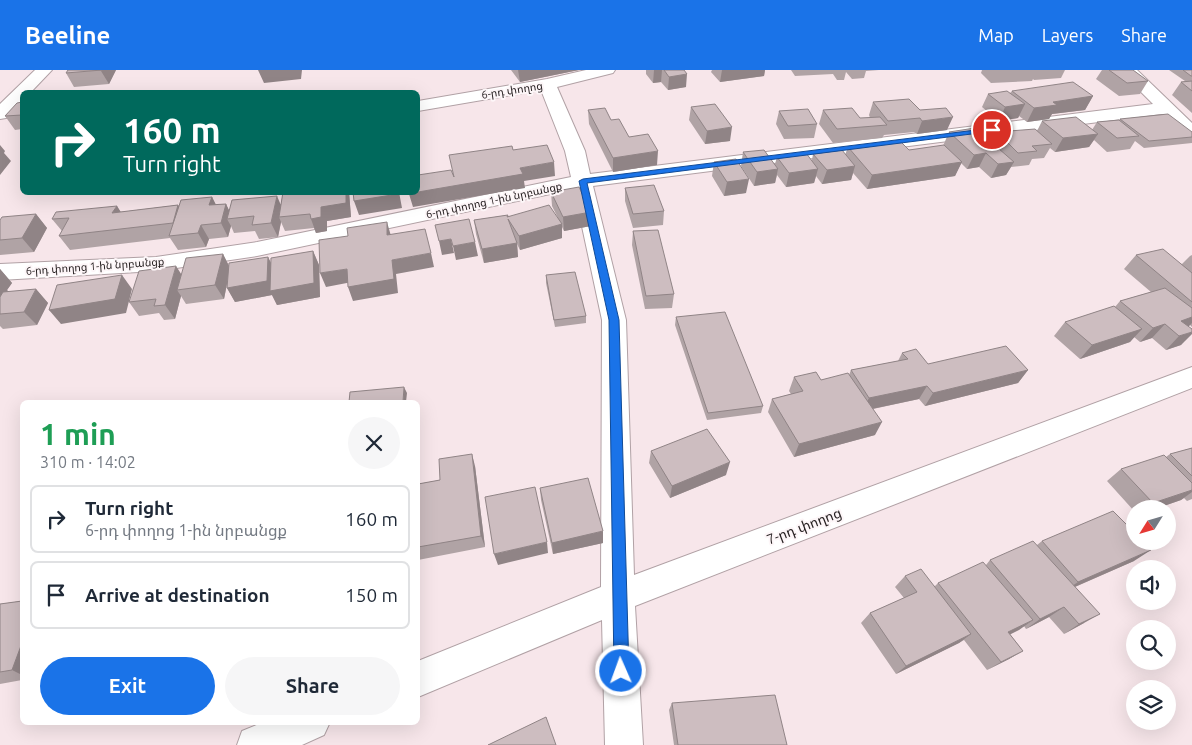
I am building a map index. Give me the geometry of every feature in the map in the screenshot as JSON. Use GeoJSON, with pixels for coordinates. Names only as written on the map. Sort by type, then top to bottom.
{"type":"FeatureCollection","features":[{"type":"Feature","properties":{"kind":"street"},"geometry":{"type":"LineString","coordinates":[[24,90],[44,70]]}},
{"type":"Feature","properties":{"kind":"street","name":"6-րդ փողոց"},"geometry":{"type":"LineString","coordinates":[[420,106],[547,84],[607,70]]}},
{"type":"Feature","properties":{"kind":"street"},"geometry":{"type":"LineString","coordinates":[[1127,70],[1192,133]]}},
{"type":"Feature","properties":{"kind":"street"},"geometry":{"type":"LineString","coordinates":[[547,84],[576,151],[614,320],[618,597],[624,745]]}},
{"type":"Feature","properties":{"kind":"street"},"geometry":{"type":"LineString","coordinates":[[0,114],[20,94]]}},
{"type":"Feature","properties":{"kind":"street","name":"6-րդ փողոց 1-ին նրբանցք"},"geometry":{"type":"LineString","coordinates":[[0,272],[156,264],[257,249],[583,181],[1167,108]]}},
{"type":"Feature","properties":{"kind":"street","name":"7-րդ փողոց"},"geometry":{"type":"LineString","coordinates":[[420,678],[618,597],[1192,377]]}},
{"type":"Feature","properties":{"kind":"street"},"geometry":{"type":"LineString","coordinates":[[256,745],[304,725]]}},
{"type":"Feature","properties":{"kind":"building"},"geometry":{"type":"Polygon","coordinates":[[[68,70],[102,70],[66,73],[68,70]]]}},
{"type":"Feature","properties":{"kind":"building"},"geometry":{"type":"Polygon","coordinates":[[[664,70],[684,70],[687,74],[669,77],[664,70]]]}},
{"type":"Feature","properties":{"kind":"building"},"geometry":{"type":"Polygon","coordinates":[[[1109,70],[1133,70],[1148,81],[1127,83],[1109,70]]]}},
{"type":"Feature","properties":{"kind":"building"},"geometry":{"type":"Polygon","coordinates":[[[1183,70],[1192,70],[1192,76],[1191,76],[1183,70]]]}},
{"type":"Feature","properties":{"kind":"building"},"geometry":{"type":"Polygon","coordinates":[[[1192,81],[1192,91],[1181,82],[1192,81]]]}},
{"type":"Feature","properties":{"kind":"building"},"geometry":{"type":"Polygon","coordinates":[[[1073,82],[1093,96],[1053,102],[1057,105],[1034,108],[1012,91],[1073,82]]]}},
{"type":"Feature","properties":{"kind":"building"},"geometry":{"type":"Polygon","coordinates":[[[1007,91],[1025,104],[1005,107],[988,94],[1007,91]]]}},
{"type":"Feature","properties":{"kind":"building"},"geometry":{"type":"Polygon","coordinates":[[[909,99],[920,110],[946,108],[953,117],[922,121],[920,118],[888,121],[873,102],[909,99]]]}},
{"type":"Feature","properties":{"kind":"building"},"geometry":{"type":"Polygon","coordinates":[[[20,102],[20,115],[5,116],[17,103],[20,102]]]}},
{"type":"Feature","properties":{"kind":"building"},"geometry":{"type":"Polygon","coordinates":[[[715,104],[732,127],[707,131],[691,107],[715,104]]]}},
{"type":"Feature","properties":{"kind":"building"},"geometry":{"type":"Polygon","coordinates":[[[605,108],[611,120],[619,119],[629,137],[648,134],[658,151],[613,158],[588,110],[605,108]]]}},
{"type":"Feature","properties":{"kind":"building"},"geometry":{"type":"Polygon","coordinates":[[[852,108],[860,118],[880,117],[887,125],[837,129],[823,110],[852,108]]]}},
{"type":"Feature","properties":{"kind":"building"},"geometry":{"type":"Polygon","coordinates":[[[808,109],[817,124],[788,126],[779,111],[808,109]]]}},
{"type":"Feature","properties":{"kind":"building"},"geometry":{"type":"Polygon","coordinates":[[[1168,114],[1192,132],[1192,137],[1149,141],[1120,119],[1168,114]]]}},
{"type":"Feature","properties":{"kind":"building"},"geometry":{"type":"Polygon","coordinates":[[[1076,117],[1098,134],[1063,138],[1042,121],[1076,117]]]}},
{"type":"Feature","properties":{"kind":"building"},"geometry":{"type":"Polygon","coordinates":[[[1119,120],[1139,136],[1117,138],[1097,122],[1119,120]]]}},
{"type":"Feature","properties":{"kind":"building"},"geometry":{"type":"Polygon","coordinates":[[[975,128],[1014,162],[998,164],[986,153],[974,155],[949,132],[975,128]]]}},
{"type":"Feature","properties":{"kind":"building"},"geometry":{"type":"Polygon","coordinates":[[[1035,129],[1052,144],[1032,146],[1037,151],[1018,153],[997,132],[1035,129]]]}},
{"type":"Feature","properties":{"kind":"building"},"geometry":{"type":"Polygon","coordinates":[[[901,142],[909,150],[944,145],[962,162],[872,175],[848,147],[901,142]]]}},
{"type":"Feature","properties":{"kind":"building"},"geometry":{"type":"Polygon","coordinates":[[[547,145],[554,162],[520,168],[523,174],[420,192],[420,175],[451,170],[454,177],[449,155],[512,146],[513,150],[547,145]]]}},
{"type":"Feature","properties":{"kind":"building"},"geometry":{"type":"Polygon","coordinates":[[[764,150],[778,169],[757,172],[743,152],[764,150]]]}},
{"type":"Feature","properties":{"kind":"building"},"geometry":{"type":"Polygon","coordinates":[[[842,150],[855,166],[827,170],[813,154],[842,150]]]}},
{"type":"Feature","properties":{"kind":"building"},"geometry":{"type":"Polygon","coordinates":[[[806,153],[818,169],[789,173],[777,157],[806,153]]]}},
{"type":"Feature","properties":{"kind":"building"},"geometry":{"type":"Polygon","coordinates":[[[736,159],[749,179],[727,182],[714,162],[736,159]]]}},
{"type":"Feature","properties":{"kind":"building"},"geometry":{"type":"Polygon","coordinates":[[[654,185],[664,211],[633,214],[625,188],[654,185]]]}},
{"type":"Feature","properties":{"kind":"building"},"geometry":{"type":"Polygon","coordinates":[[[579,187],[591,212],[563,217],[551,192],[579,187]]]}},
{"type":"Feature","properties":{"kind":"building"},"geometry":{"type":"Polygon","coordinates":[[[283,195],[346,195],[346,203],[321,207],[321,217],[311,219],[310,214],[279,217],[283,195]]]}},
{"type":"Feature","properties":{"kind":"building"},"geometry":{"type":"Polygon","coordinates":[[[353,195],[392,195],[354,201],[353,195]]]}},
{"type":"Feature","properties":{"kind":"building"},"geometry":{"type":"Polygon","coordinates":[[[277,196],[271,223],[252,225],[254,216],[227,219],[232,200],[277,196]]]}},
{"type":"Feature","properties":{"kind":"building"},"geometry":{"type":"Polygon","coordinates":[[[212,197],[209,205],[226,204],[221,223],[201,225],[198,233],[169,236],[181,200],[212,197]]]}},
{"type":"Feature","properties":{"kind":"building"},"geometry":{"type":"Polygon","coordinates":[[[178,205],[173,223],[59,236],[69,218],[52,219],[56,212],[117,206],[112,213],[178,205]]]}},
{"type":"Feature","properties":{"kind":"building"},"geometry":{"type":"Polygon","coordinates":[[[549,205],[562,224],[519,236],[508,219],[517,243],[482,249],[474,220],[508,215],[507,217],[549,205]]]}},
{"type":"Feature","properties":{"kind":"building"},"geometry":{"type":"Polygon","coordinates":[[[36,214],[22,238],[0,240],[0,220],[2,217],[36,214]]]}},
{"type":"Feature","properties":{"kind":"building"},"geometry":{"type":"Polygon","coordinates":[[[469,219],[475,242],[453,246],[451,239],[439,241],[435,225],[469,219]]]}},
{"type":"Feature","properties":{"kind":"building"},"geometry":{"type":"Polygon","coordinates":[[[387,222],[387,235],[425,229],[431,253],[392,260],[394,279],[348,287],[347,269],[320,273],[319,240],[348,236],[347,228],[387,222]]]}},
{"type":"Feature","properties":{"kind":"building"},"geometry":{"type":"Polygon","coordinates":[[[658,230],[674,294],[646,296],[633,231],[658,230]]]}},
{"type":"Feature","properties":{"kind":"building"},"geometry":{"type":"Polygon","coordinates":[[[1163,249],[1192,273],[1192,302],[1136,255],[1163,249]]]}},
{"type":"Feature","properties":{"kind":"building"},"geometry":{"type":"Polygon","coordinates":[[[313,251],[314,283],[270,291],[271,258],[313,251]]]}},
{"type":"Feature","properties":{"kind":"building"},"geometry":{"type":"Polygon","coordinates":[[[223,254],[215,285],[177,290],[186,258],[223,254]]]}},
{"type":"Feature","properties":{"kind":"building"},"geometry":{"type":"Polygon","coordinates":[[[268,257],[267,281],[227,288],[229,263],[268,257]]]}},
{"type":"Feature","properties":{"kind":"building"},"geometry":{"type":"Polygon","coordinates":[[[176,266],[165,305],[154,306],[156,299],[129,302],[139,271],[176,266]]]}},
{"type":"Feature","properties":{"kind":"building"},"geometry":{"type":"Polygon","coordinates":[[[575,272],[586,316],[554,320],[546,275],[575,272]]]}},
{"type":"Feature","properties":{"kind":"building"},"geometry":{"type":"Polygon","coordinates":[[[122,275],[115,299],[49,310],[57,285],[122,275]]]}},
{"type":"Feature","properties":{"kind":"building"},"geometry":{"type":"Polygon","coordinates":[[[1165,288],[1192,308],[1192,317],[1181,321],[1192,329],[1192,332],[1179,336],[1165,324],[1153,328],[1120,301],[1165,288]]]}},
{"type":"Feature","properties":{"kind":"building"},"geometry":{"type":"Polygon","coordinates":[[[36,289],[24,312],[0,314],[0,297],[3,292],[36,289]]]}},
{"type":"Feature","properties":{"kind":"building"},"geometry":{"type":"Polygon","coordinates":[[[1114,306],[1142,329],[1092,345],[1065,322],[1114,306]]]}},
{"type":"Feature","properties":{"kind":"building"},"geometry":{"type":"Polygon","coordinates":[[[725,312],[763,406],[708,413],[676,317],[725,312]]]}},
{"type":"Feature","properties":{"kind":"building"},"geometry":{"type":"Polygon","coordinates":[[[1006,346],[1028,370],[933,393],[927,386],[869,398],[851,370],[908,359],[902,353],[916,349],[928,364],[1006,346]]]}},
{"type":"Feature","properties":{"kind":"building"},"geometry":{"type":"Polygon","coordinates":[[[816,372],[821,380],[848,373],[882,422],[799,444],[772,399],[803,391],[794,377],[816,372]]]}},
{"type":"Feature","properties":{"kind":"building"},"geometry":{"type":"Polygon","coordinates":[[[404,387],[403,400],[349,400],[350,392],[404,387]]]}},
{"type":"Feature","properties":{"kind":"building"},"geometry":{"type":"Polygon","coordinates":[[[707,429],[730,462],[672,486],[651,451],[707,429]]]}},
{"type":"Feature","properties":{"kind":"building"},"geometry":{"type":"Polygon","coordinates":[[[1192,448],[1192,476],[1170,454],[1192,448]]]}},
{"type":"Feature","properties":{"kind":"building"},"geometry":{"type":"Polygon","coordinates":[[[472,454],[481,536],[420,547],[420,484],[440,480],[439,459],[472,454]]]}},
{"type":"Feature","properties":{"kind":"building"},"geometry":{"type":"Polygon","coordinates":[[[1164,455],[1192,483],[1192,490],[1162,500],[1150,500],[1121,469],[1164,455]]]}},
{"type":"Feature","properties":{"kind":"building"},"geometry":{"type":"Polygon","coordinates":[[[588,478],[603,531],[552,543],[540,488],[588,478]]]}},
{"type":"Feature","properties":{"kind":"building"},"geometry":{"type":"Polygon","coordinates":[[[535,487],[547,542],[494,554],[485,497],[535,487]]]}},
{"type":"Feature","properties":{"kind":"building"},"geometry":{"type":"Polygon","coordinates":[[[1113,511],[1126,524],[1126,550],[1151,550],[1078,582],[1042,541],[1113,511]]]}},
{"type":"Feature","properties":{"kind":"building"},"geometry":{"type":"Polygon","coordinates":[[[1033,541],[1100,614],[1079,624],[1064,607],[1040,619],[990,560],[1033,541]]]}},
{"type":"Feature","properties":{"kind":"building"},"geometry":{"type":"Polygon","coordinates":[[[983,562],[1033,620],[1008,632],[1023,651],[1001,662],[938,583],[983,562]]]}},
{"type":"Feature","properties":{"kind":"building"},"geometry":{"type":"Polygon","coordinates":[[[921,569],[971,634],[906,666],[870,613],[917,592],[905,576],[921,569]]]}},
{"type":"Feature","properties":{"kind":"building"},"geometry":{"type":"Polygon","coordinates":[[[20,601],[20,648],[12,670],[0,672],[0,604],[20,601]]]}},
{"type":"Feature","properties":{"kind":"building"},"geometry":{"type":"Polygon","coordinates":[[[775,695],[787,745],[678,745],[672,703],[775,695]]]}},
{"type":"Feature","properties":{"kind":"building"},"geometry":{"type":"Polygon","coordinates":[[[546,717],[556,745],[488,745],[546,717]]]}},
{"type":"Feature","properties":{"kind":"route"},"geometry":{"type":"LineString","coordinates":[[621,671],[618,597],[614,320],[583,181],[992,130]]}}]}
